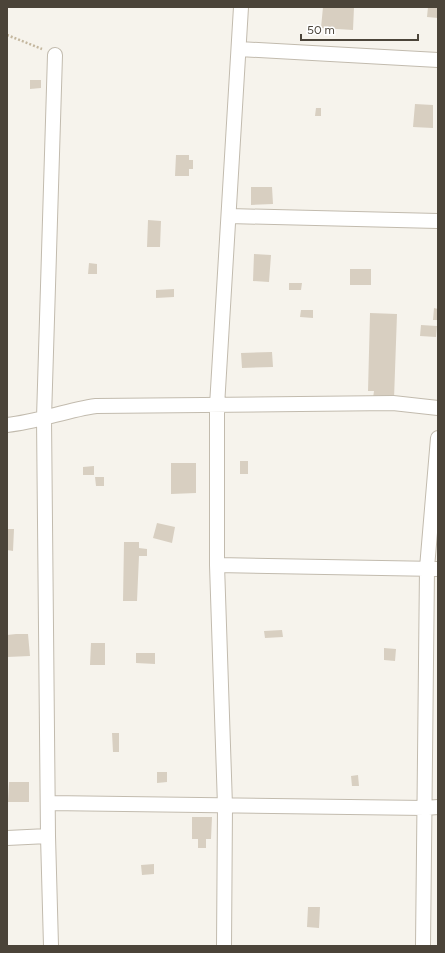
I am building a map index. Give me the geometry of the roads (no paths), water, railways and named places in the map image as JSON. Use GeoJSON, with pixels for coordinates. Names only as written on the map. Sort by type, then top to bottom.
{"type":"FeatureCollection","features":[{"type":"Feature","properties":{"kind":"street"},"geometry":{"type":"LineString","coordinates":[[224,946],[225,806],[218,565],[217,406],[241,7]]}},
{"type":"Feature","properties":{"kind":"street"},"geometry":{"type":"LineString","coordinates":[[239,48],[438,60]]}},
{"type":"Feature","properties":{"kind":"street"},"geometry":{"type":"LineString","coordinates":[[51,946],[48,836],[49,802],[44,418],[55,54]]}},
{"type":"Feature","properties":{"kind":"street"},"geometry":{"type":"LineString","coordinates":[[229,216],[438,220]]}},
{"type":"Feature","properties":{"kind":"street"},"geometry":{"type":"LineString","coordinates":[[7,425],[25,423],[73,409],[96,406],[217,406],[393,402],[438,408]]}},
{"type":"Feature","properties":{"kind":"street"},"geometry":{"type":"LineString","coordinates":[[423,946],[431,808],[432,568],[438,438]]}},
{"type":"Feature","properties":{"kind":"street"},"geometry":{"type":"LineString","coordinates":[[218,565],[432,568]]}},
{"type":"Feature","properties":{"kind":"street"},"geometry":{"type":"LineString","coordinates":[[49,802],[225,806],[431,808]]}},
{"type":"Feature","properties":{"kind":"street"},"geometry":{"type":"LineString","coordinates":[[7,838],[48,836]]}}]}
